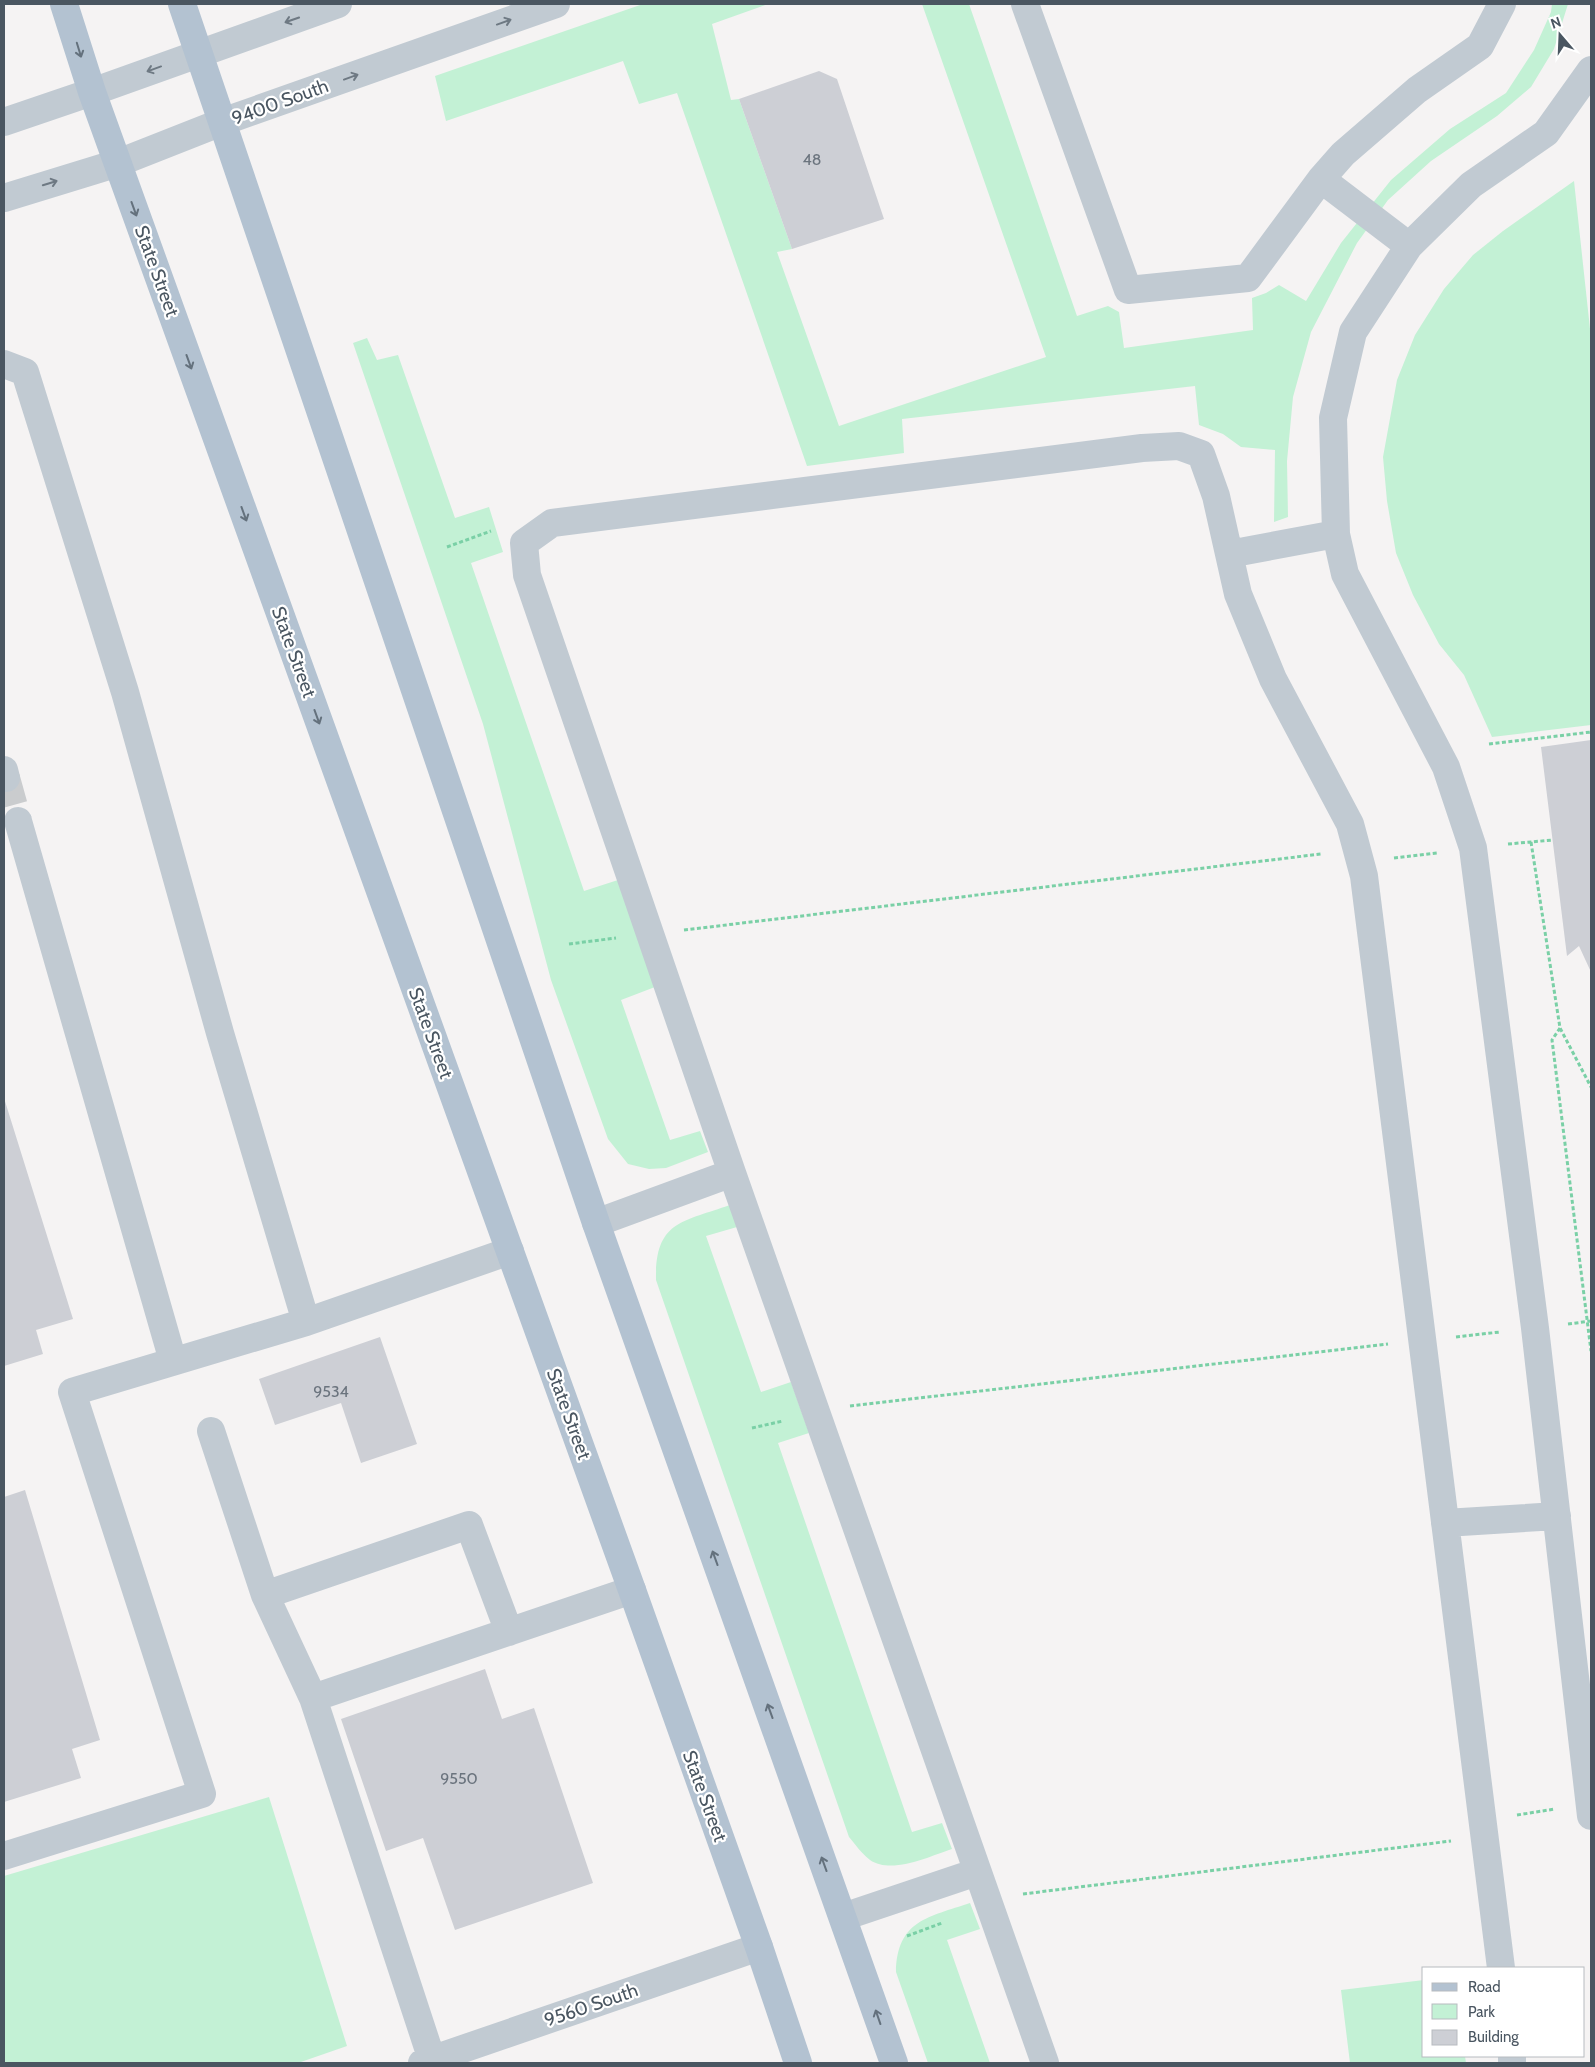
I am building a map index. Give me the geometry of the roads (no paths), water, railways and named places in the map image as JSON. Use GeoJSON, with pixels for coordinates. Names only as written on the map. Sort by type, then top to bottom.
{"type":"FeatureCollection","features":[{"type":"Feature","properties":{"kind":"main road","name":"State Street"},"geometry":{"type":"LineString","coordinates":[[64,4],[92,92],[632,1590],[759,1946],[798,2063]]}},
{"type":"Feature","properties":{"kind":"main road"},"geometry":{"type":"LineString","coordinates":[[182,4],[200,52],[222,122],[596,1223],[894,2063]]}},
{"type":"Feature","properties":{"kind":"street"},"geometry":{"type":"LineString","coordinates":[[4,122],[338,4]]}},
{"type":"Feature","properties":{"kind":"street","name":"9400 South"},"geometry":{"type":"LineString","coordinates":[[4,198],[118,163],[222,122],[556,4]]}},
{"type":"Feature","properties":{"kind":"street"},"geometry":{"type":"LineString","coordinates":[[1025,4],[1128,290],[1248,278],[1321,179],[1343,154],[1416,90],[1480,46],[1502,4]]}},
{"type":"Feature","properties":{"kind":"street"},"geometry":{"type":"LineString","coordinates":[[1591,70],[1546,133],[1471,185],[1409,246],[1353,332],[1333,418],[1336,534],[1345,574],[1446,767],[1473,848],[1536,1328],[1591,1811]]}},
{"type":"Feature","properties":{"kind":"street"},"geometry":{"type":"LineString","coordinates":[[1321,179],[1409,246]]}},
{"type":"Feature","properties":{"kind":"street"},"geometry":{"type":"LineString","coordinates":[[4,364],[25,372],[28,381],[125,692],[220,1033],[306,1322]]}},
{"type":"Feature","properties":{"kind":"street"},"geometry":{"type":"LineString","coordinates":[[1045,2063],[732,1173],[527,575],[524,543],[552,523],[1142,448],[1179,446],[1201,454],[1216,496],[1238,594],[1273,679],[1350,824],[1364,876],[1501,1967]]}},
{"type":"Feature","properties":{"kind":"street"},"geometry":{"type":"LineString","coordinates":[[1229,554],[1336,534]]}},
{"type":"Feature","properties":{"kind":"street"},"geometry":{"type":"LineString","coordinates":[[18,821],[172,1361]]}},
{"type":"Feature","properties":{"kind":"street"},"geometry":{"type":"LineString","coordinates":[[596,1223],[732,1173]]}},
{"type":"Feature","properties":{"kind":"street"},"geometry":{"type":"LineString","coordinates":[[4,1856],[202,1794],[72,1392],[306,1322],[510,1251]]}},
{"type":"Feature","properties":{"kind":"street"},"geometry":{"type":"LineString","coordinates":[[211,1430],[265,1595],[313,1698],[427,2062]]}},
{"type":"Feature","properties":{"kind":"street"},"geometry":{"type":"LineString","coordinates":[[1445,1523],[1557,1516]]}},
{"type":"Feature","properties":{"kind":"street"},"geometry":{"type":"LineString","coordinates":[[265,1595],[468,1525],[509,1632]]}},
{"type":"Feature","properties":{"kind":"street"},"geometry":{"type":"LineString","coordinates":[[313,1698],[632,1590]]}},
{"type":"Feature","properties":{"kind":"street"},"geometry":{"type":"LineString","coordinates":[[843,1917],[978,1872]]}},
{"type":"Feature","properties":{"kind":"street","name":"9560 South"},"geometry":{"type":"LineString","coordinates":[[427,2062],[759,1946]]}},
{"type":"Feature","properties":{"kind":"tunnel"},"geometry":{"type":"LineString","coordinates":[[6,778],[18,821]]}}]}
